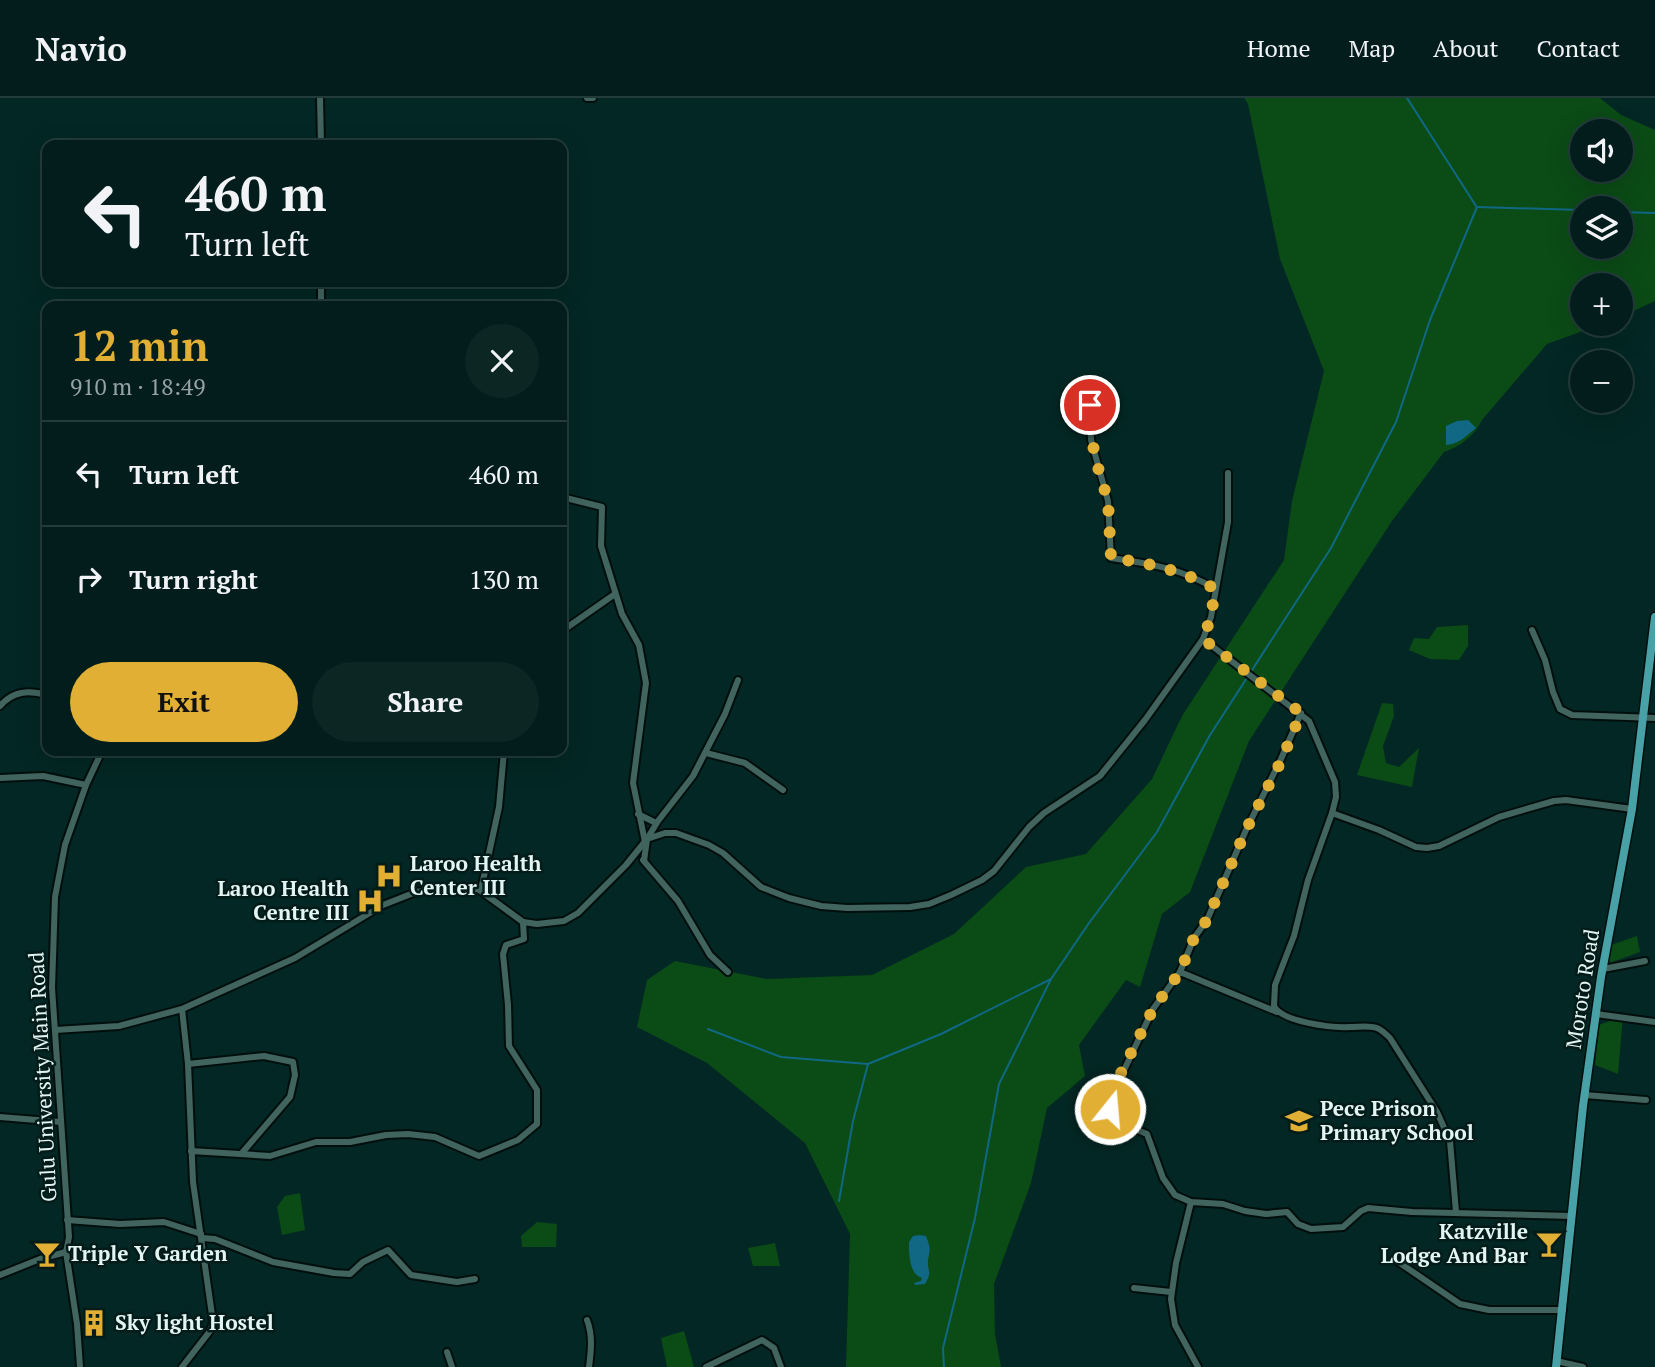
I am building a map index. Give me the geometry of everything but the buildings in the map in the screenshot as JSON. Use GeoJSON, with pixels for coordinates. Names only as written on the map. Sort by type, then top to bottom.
{"type":"FeatureCollection","features":[{"type":"Feature","properties":{"kind":"main road","name":"Moroto Road"},"geometry":{"type":"LineString","coordinates":[[1556,1364],[1585,1095],[1603,969],[1632,809],[1655,617]]}},
{"type":"Feature","properties":{"kind":"street"},"geometry":{"type":"LineString","coordinates":[[320,98],[321,140]]}},
{"type":"Feature","properties":{"kind":"street"},"geometry":{"type":"LineString","coordinates":[[587,98],[593,99]]}},
{"type":"Feature","properties":{"kind":"street"},"geometry":{"type":"LineString","coordinates":[[1089,382],[1091,440],[1108,501],[1111,558],[1177,571],[1215,589]]}},
{"type":"Feature","properties":{"kind":"street"},"geometry":{"type":"LineString","coordinates":[[646,840],[665,833],[676,833],[700,841],[723,853],[761,887],[821,906],[910,907],[929,904],[982,880],[1044,813],[1100,776],[1145,720],[1203,639],[1211,617],[1228,522],[1228,473]]}},
{"type":"Feature","properties":{"kind":"street"},"geometry":{"type":"LineString","coordinates":[[567,498],[602,507],[601,545],[614,594],[639,645],[646,682],[633,783],[646,840],[644,861]]}},
{"type":"Feature","properties":{"kind":"street"},"geometry":{"type":"LineString","coordinates":[[567,627],[614,594]]}},
{"type":"Feature","properties":{"kind":"street"},"geometry":{"type":"LineString","coordinates":[[1532,629],[1542,650],[1560,709],[1573,715],[1655,718]]}},
{"type":"Feature","properties":{"kind":"street"},"geometry":{"type":"LineString","coordinates":[[1203,639],[1301,713],[1313,728],[1335,782],[1336,797],[1332,813],[1308,880],[1294,936],[1275,985],[1273,1000],[1277,1012]]}},
{"type":"Feature","properties":{"kind":"street"},"geometry":{"type":"LineString","coordinates":[[55,1030],[118,1026],[182,1009],[295,958],[383,905],[416,892],[439,888],[481,890],[523,922],[555,923],[573,917],[636,853],[693,776],[725,714],[738,680]]}},
{"type":"Feature","properties":{"kind":"street"},"geometry":{"type":"LineString","coordinates":[[0,706],[15,694],[42,694]]}},
{"type":"Feature","properties":{"kind":"street"},"geometry":{"type":"LineString","coordinates":[[1301,713],[1207,920],[1194,938],[1180,972],[1153,1009],[1108,1101],[1113,1118],[1118,1124],[1147,1134],[1156,1163],[1168,1189],[1175,1195],[1191,1202],[1213,1203],[1266,1214],[1287,1212],[1298,1224],[1311,1230],[1343,1227],[1361,1211],[1368,1209],[1572,1216]]}},
{"type":"Feature","properties":{"kind":"street"},"geometry":{"type":"LineString","coordinates":[[706,752],[746,763],[783,790]]}},
{"type":"Feature","properties":{"kind":"street","name":"Gulu University Main Road"},"geometry":{"type":"LineString","coordinates":[[80,1367],[77,1324],[66,1252],[69,1237],[52,989],[55,897],[65,845],[86,785],[100,756]]}},
{"type":"Feature","properties":{"kind":"street"},"geometry":{"type":"LineString","coordinates":[[481,890],[499,807],[504,756]]}},
{"type":"Feature","properties":{"kind":"street"},"geometry":{"type":"LineString","coordinates":[[0,778],[43,776],[86,785]]}},
{"type":"Feature","properties":{"kind":"street"},"geometry":{"type":"LineString","coordinates":[[1332,813],[1416,847],[1427,848],[1439,846],[1499,817],[1554,801],[1566,800],[1632,809]]}},
{"type":"Feature","properties":{"kind":"street"},"geometry":{"type":"LineString","coordinates":[[638,814],[656,823]]}},
{"type":"Feature","properties":{"kind":"street"},"geometry":{"type":"LineString","coordinates":[[636,853],[678,901],[710,956],[728,972]]}},
{"type":"Feature","properties":{"kind":"street"},"geometry":{"type":"LineString","coordinates":[[191,1151],[271,1156],[316,1142],[351,1142],[408,1134],[435,1137],[479,1156],[518,1140],[534,1127],[538,1117],[537,1090],[509,1046],[503,954],[506,945],[524,939],[523,922]]}},
{"type":"Feature","properties":{"kind":"street"},"geometry":{"type":"LineString","coordinates":[[1603,969],[1645,961]]}},
{"type":"Feature","properties":{"kind":"street"},"geometry":{"type":"LineString","coordinates":[[1180,972],[1277,1012],[1312,1023],[1373,1027],[1390,1038],[1437,1112],[1450,1140],[1456,1212]]}},
{"type":"Feature","properties":{"kind":"street"},"geometry":{"type":"LineString","coordinates":[[182,1009],[188,1064],[196,1213],[211,1301],[212,1327],[182,1367]]}},
{"type":"Feature","properties":{"kind":"street"},"geometry":{"type":"LineString","coordinates":[[1596,1014],[1655,1022]]}},
{"type":"Feature","properties":{"kind":"street"},"geometry":{"type":"LineString","coordinates":[[188,1064],[264,1056],[293,1062],[295,1076],[290,1097],[242,1153]]}},
{"type":"Feature","properties":{"kind":"street"},"geometry":{"type":"LineString","coordinates":[[1585,1095],[1646,1100]]}},
{"type":"Feature","properties":{"kind":"street"},"geometry":{"type":"LineString","coordinates":[[0,1117],[61,1122]]}},
{"type":"Feature","properties":{"kind":"street"},"geometry":{"type":"LineString","coordinates":[[1191,1202],[1171,1292],[1175,1325],[1198,1367]]}},
{"type":"Feature","properties":{"kind":"street"},"geometry":{"type":"LineString","coordinates":[[67,1220],[124,1224],[164,1222],[273,1262],[334,1273],[350,1274],[363,1262],[388,1250],[411,1275],[457,1282],[475,1279]]}},
{"type":"Feature","properties":{"kind":"street"},"geometry":{"type":"LineString","coordinates":[[0,1275],[66,1252]]}},
{"type":"Feature","properties":{"kind":"street"},"geometry":{"type":"LineString","coordinates":[[1394,1259],[1460,1304],[1489,1310],[1563,1310]]}},
{"type":"Feature","properties":{"kind":"street"},"geometry":{"type":"LineString","coordinates":[[1134,1288],[1171,1292]]}},
{"type":"Feature","properties":{"kind":"street"},"geometry":{"type":"LineString","coordinates":[[587,1320],[591,1333],[589,1367]]}},
{"type":"Feature","properties":{"kind":"street"},"geometry":{"type":"LineString","coordinates":[[706,1367],[762,1340],[774,1348],[781,1367]]}},
{"type":"Feature","properties":{"kind":"street"},"geometry":{"type":"LineString","coordinates":[[447,1352],[452,1367]]}},
{"type":"Feature","properties":{"kind":"street"},"geometry":{"type":"LineString","coordinates":[[1556,1364],[1583,1367]]}},
{"type":"Feature","properties":{"kind":"green space"},"geometry":{"type":"Polygon","coordinates":[[[1244,98],[1600,98],[1630,119],[1570,119],[1570,182],[1633,182],[1633,120],[1655,130],[1655,301],[1633,311],[1633,273],[1570,273],[1570,336],[1547,344],[1471,435],[1461,444],[1444,452],[1392,521],[1249,741],[1190,892],[1162,914],[1140,987],[1126,980],[1079,1045],[1085,1076],[1047,1108],[1031,1183],[994,1284],[995,1334],[1001,1367],[846,1367],[850,1234],[805,1143],[707,1063],[637,1027],[647,980],[675,961],[767,979],[872,975],[954,934],[1026,867],[1086,854],[1152,779],[1182,716],[1284,560],[1292,501],[1324,371],[1280,259],[1248,104],[1244,98]]]}},
{"type":"Feature","properties":{"kind":"green space"},"geometry":{"type":"Polygon","coordinates":[[[1468,625],[1468,646],[1459,660],[1430,659],[1409,650],[1414,638],[1429,639],[1437,627],[1468,625]]]}},
{"type":"Feature","properties":{"kind":"green space"},"geometry":{"type":"Polygon","coordinates":[[[1382,703],[1393,704],[1394,716],[1383,746],[1386,763],[1399,767],[1419,748],[1412,787],[1357,775],[1382,703]]]}},
{"type":"Feature","properties":{"kind":"green space"},"geometry":{"type":"Polygon","coordinates":[[[1637,936],[1640,952],[1607,964],[1608,946],[1637,936]]]}},
{"type":"Feature","properties":{"kind":"green space"},"geometry":{"type":"Polygon","coordinates":[[[1623,1016],[1618,1074],[1595,1065],[1599,1025],[1623,1016]]]}},
{"type":"Feature","properties":{"kind":"green space"},"geometry":{"type":"Polygon","coordinates":[[[300,1193],[305,1230],[282,1235],[277,1207],[285,1196],[300,1193]]]}},
{"type":"Feature","properties":{"kind":"green space"},"geometry":{"type":"Polygon","coordinates":[[[537,1222],[557,1224],[556,1247],[522,1247],[521,1236],[537,1222]]]}},
{"type":"Feature","properties":{"kind":"green space"},"geometry":{"type":"Polygon","coordinates":[[[775,1243],[780,1266],[753,1266],[748,1248],[775,1243]]]}},
{"type":"Feature","properties":{"kind":"green space"},"geometry":{"type":"Polygon","coordinates":[[[684,1331],[694,1367],[667,1367],[661,1338],[684,1331]]]}},
{"type":"Feature","properties":{"kind":"water"},"geometry":{"type":"Polygon","coordinates":[[[1468,420],[1476,428],[1458,441],[1446,445],[1446,426],[1468,420]]]}},
{"type":"Feature","properties":{"kind":"water"},"geometry":{"type":"Polygon","coordinates":[[[913,1236],[926,1236],[929,1246],[929,1274],[925,1284],[915,1285],[914,1283],[922,1278],[912,1268],[909,1242],[913,1236]]]}},
{"type":"Feature","properties":{"kind":"waterway"},"geometry":{"type":"LineString","coordinates":[[1407,98],[1476,206]]}},
{"type":"Feature","properties":{"kind":"waterway"},"geometry":{"type":"LineString","coordinates":[[944,1367],[943,1348],[975,1218],[999,1084],[1051,979],[1157,832],[1210,735],[1331,548],[1396,422],[1430,320],[1477,207]]}},
{"type":"Feature","properties":{"kind":"waterway"},"geometry":{"type":"LineString","coordinates":[[1478,207],[1570,210]]}},
{"type":"Feature","properties":{"kind":"waterway"},"geometry":{"type":"LineString","coordinates":[[1633,212],[1655,213]]}},
{"type":"Feature","properties":{"kind":"waterway"},"geometry":{"type":"LineString","coordinates":[[839,1201],[853,1121],[868,1064],[941,1034],[1051,979]]}},
{"type":"Feature","properties":{"kind":"waterway"},"geometry":{"type":"LineString","coordinates":[[708,1029],[781,1057],[868,1064]]}},
{"type":"Feature","properties":{"kind":"place","name":"Laroo Health Center III"},"geometry":{"type":"Point","coordinates":[389,876]}},
{"type":"Feature","properties":{"kind":"place","name":"Laroo Health Centre III"},"geometry":{"type":"Point","coordinates":[370,901]}},
{"type":"Feature","properties":{"kind":"place","name":"Pece Prison Primary School"},"geometry":{"type":"Point","coordinates":[1299,1121]}},
{"type":"Feature","properties":{"kind":"place","name":"Katzville Lodge And Bar"},"geometry":{"type":"Point","coordinates":[1549,1244]}},
{"type":"Feature","properties":{"kind":"place","name":"Triple Y Garden"},"geometry":{"type":"Point","coordinates":[47,1254]}},
{"type":"Feature","properties":{"kind":"place","name":"Sky light Hostel"},"geometry":{"type":"Point","coordinates":[94,1323]}},
{"type":"Feature","properties":{"kind":"route"},"geometry":{"type":"LineString","coordinates":[[1090,405],[1091,440],[1110,512],[1111,558],[1177,571],[1215,589],[1211,617],[1203,639],[1301,713],[1207,920],[1194,938],[1180,972],[1153,1009],[1112,1091],[1108,1101],[1110,1109]]}}]}
